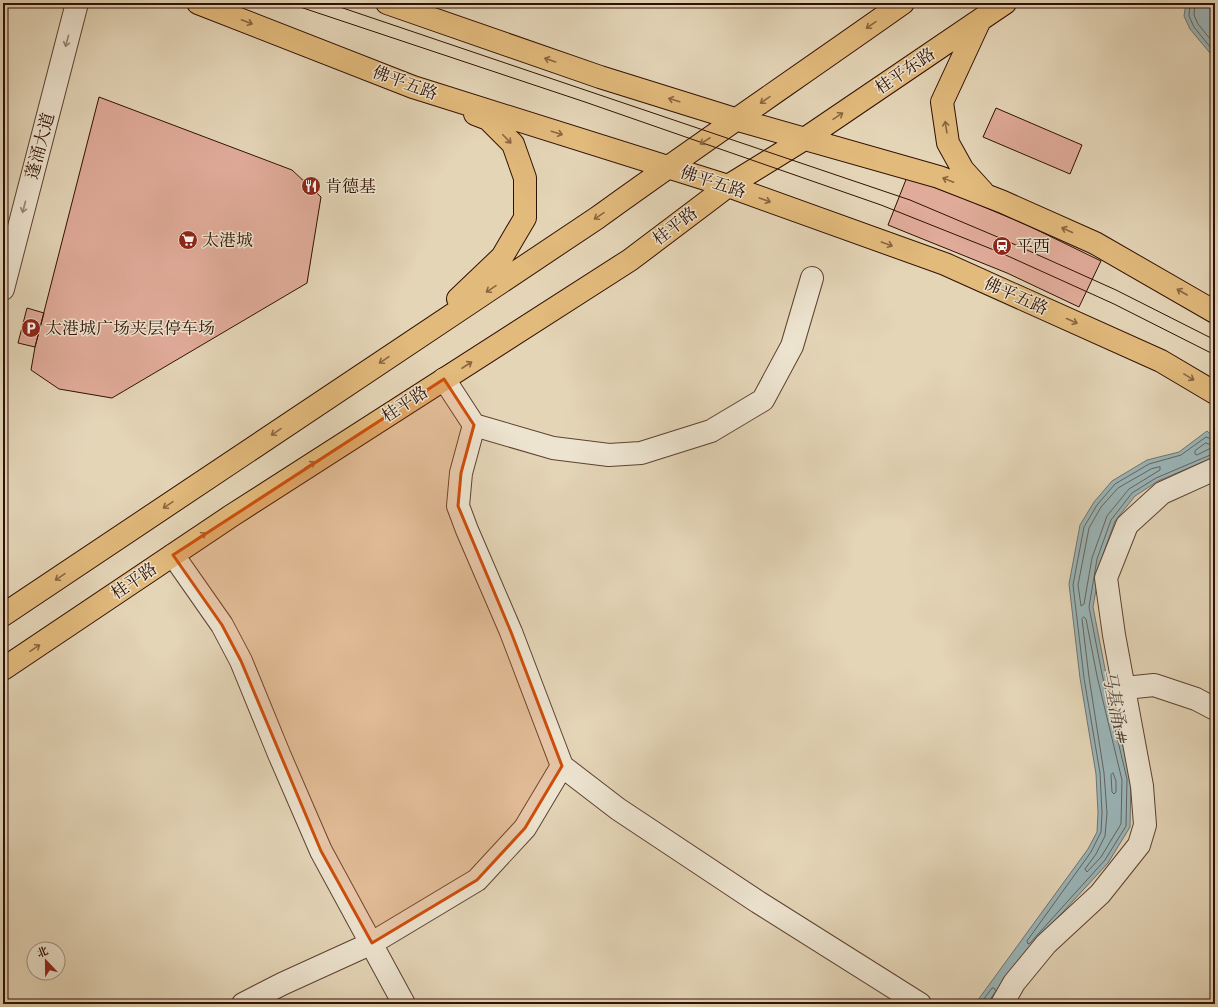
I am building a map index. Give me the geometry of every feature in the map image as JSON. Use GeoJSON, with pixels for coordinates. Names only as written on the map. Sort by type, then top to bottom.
{"type":"FeatureCollection","features":[{"type":"Feature","properties":{"kind":"main road","name":"佛平五路"},"geometry":{"type":"LineString","coordinates":[[198,3],[413,87],[728,186],[945,264],[1161,361],[1215,393]]}},
{"type":"Feature","properties":{"kind":"main road"},"geometry":{"type":"LineString","coordinates":[[387,3],[600,77],[738,120],[806,138],[939,177],[986,195],[1095,243],[1215,312]]}},
{"type":"Feature","properties":{"kind":"main road"},"geometry":{"type":"LineString","coordinates":[[3,615],[597,218],[667,167],[738,120],[903,3]]}},
{"type":"Feature","properties":{"kind":"main road","name":"桂平东路"},"geometry":{"type":"LineString","coordinates":[[806,138],[1004,3]]}},
{"type":"Feature","properties":{"kind":"main road"},"geometry":{"type":"LineString","coordinates":[[980,20],[942,102],[948,143],[963,170],[986,195]]}},
{"type":"Feature","properties":{"kind":"main road"},"geometry":{"type":"LineString","coordinates":[[413,87],[488,119],[512,144],[525,178],[525,218],[502,257],[416,339]]}},
{"type":"Feature","properties":{"kind":"main road","name":"桂平路"},"geometry":{"type":"LineString","coordinates":[[3,670],[231,516],[630,260],[728,186],[806,138]]}},
{"type":"Feature","properties":{"kind":"street","name":"蓬涌大道"},"geometry":{"type":"LineString","coordinates":[[3,289],[77,3]]}},
{"type":"Feature","properties":{"kind":"street"},"geometry":{"type":"LineString","coordinates":[[444,379],[474,425],[553,448],[609,455],[641,454],[712,431],[763,400],[792,346],[812,278]]}},
{"type":"Feature","properties":{"kind":"street"},"geometry":{"type":"LineString","coordinates":[[474,425],[460,473],[458,506],[511,632],[562,766],[618,809],[758,902],[920,1004]]}},
{"type":"Feature","properties":{"kind":"street"},"geometry":{"type":"LineString","coordinates":[[1002,1004],[1014,983],[1046,944],[1100,894],[1139,845],[1145,825],[1142,786],[1114,635],[1106,578],[1127,525],[1162,493],[1215,469]]}},
{"type":"Feature","properties":{"kind":"street"},"geometry":{"type":"LineString","coordinates":[[173,555],[222,625],[241,661],[321,851],[404,1004]]}},
{"type":"Feature","properties":{"kind":"street"},"geometry":{"type":"LineString","coordinates":[[1125,688],[1154,685],[1196,699],[1215,709]]}},
{"type":"Feature","properties":{"kind":"street"},"geometry":{"type":"LineString","coordinates":[[242,1004],[372,943],[477,880],[525,828],[562,766]]}},
{"type":"Feature","properties":{"kind":"highlighted area"},"geometry":{"type":"Polygon","coordinates":[[[444,379],[474,425],[461,473],[458,506],[511,632],[562,766],[525,828],[477,880],[372,943],[321,851],[241,661],[222,625],[173,555],[444,379]]]}},
{"type":"Feature","properties":{"kind":"water"},"geometry":{"type":"Polygon","coordinates":[[[1186,3],[1215,3],[1212,18],[1215,29],[1215,59],[1190,29],[1184,16],[1186,3]]]}},
{"type":"Feature","properties":{"kind":"water"},"geometry":{"type":"Polygon","coordinates":[[[1207,431],[1215,438],[1215,457],[1158,481],[1135,496],[1115,521],[1101,560],[1093,607],[1106,674],[1131,779],[1130,827],[1108,863],[1049,927],[992,1004],[975,1004],[1088,849],[1097,832],[1098,813],[1096,774],[1080,678],[1069,584],[1080,525],[1094,502],[1112,481],[1147,460],[1179,452],[1207,431]]]}},
{"type":"Feature","properties":{"kind":"building","name":"太港城"},"geometry":{"type":"Polygon","coordinates":[[[99,97],[292,170],[321,197],[307,283],[112,398],[59,389],[31,370],[35,347],[99,97]]]}},
{"type":"Feature","properties":{"kind":"building"},"geometry":{"type":"Polygon","coordinates":[[[996,108],[1082,145],[1070,174],[983,137],[996,108]]]}},
{"type":"Feature","properties":{"kind":"building"},"geometry":{"type":"Polygon","coordinates":[[[907,177],[970,201],[1029,226],[1101,261],[1079,307],[1007,273],[888,225],[907,177]]]}},
{"type":"Feature","properties":{"kind":"building","name":"太港城广场夹层停车场"},"geometry":{"type":"Polygon","coordinates":[[[27,308],[44,313],[35,347],[18,343],[27,308]]]}},
{"type":"Feature","properties":{"kind":"tram line"},"geometry":{"type":"LineString","coordinates":[[288,3],[585,102],[881,205],[999,252],[1114,304],[1215,355]]}},
{"type":"Feature","properties":{"kind":"tram line"},"geometry":{"type":"LineString","coordinates":[[328,3],[910,200],[1007,241],[1116,290],[1215,340]]}},
{"type":"Feature","properties":{"kind":"place","name":"肯德基"},"geometry":{"type":"Point","coordinates":[311,186]}},
{"type":"Feature","properties":{"kind":"place","name":"太港城"},"geometry":{"type":"Point","coordinates":[188,240]}},
{"type":"Feature","properties":{"kind":"place","name":"平西"},"geometry":{"type":"Point","coordinates":[1002,246]}},
{"type":"Feature","properties":{"kind":"place","name":"太港城广场夹层停车场"},"geometry":{"type":"Point","coordinates":[31,328]}},
{"type":"Feature","properties":{"kind":"water label","name":"马基涌1#"},"geometry":{"type":"Point","coordinates":[1115,707]}}]}
